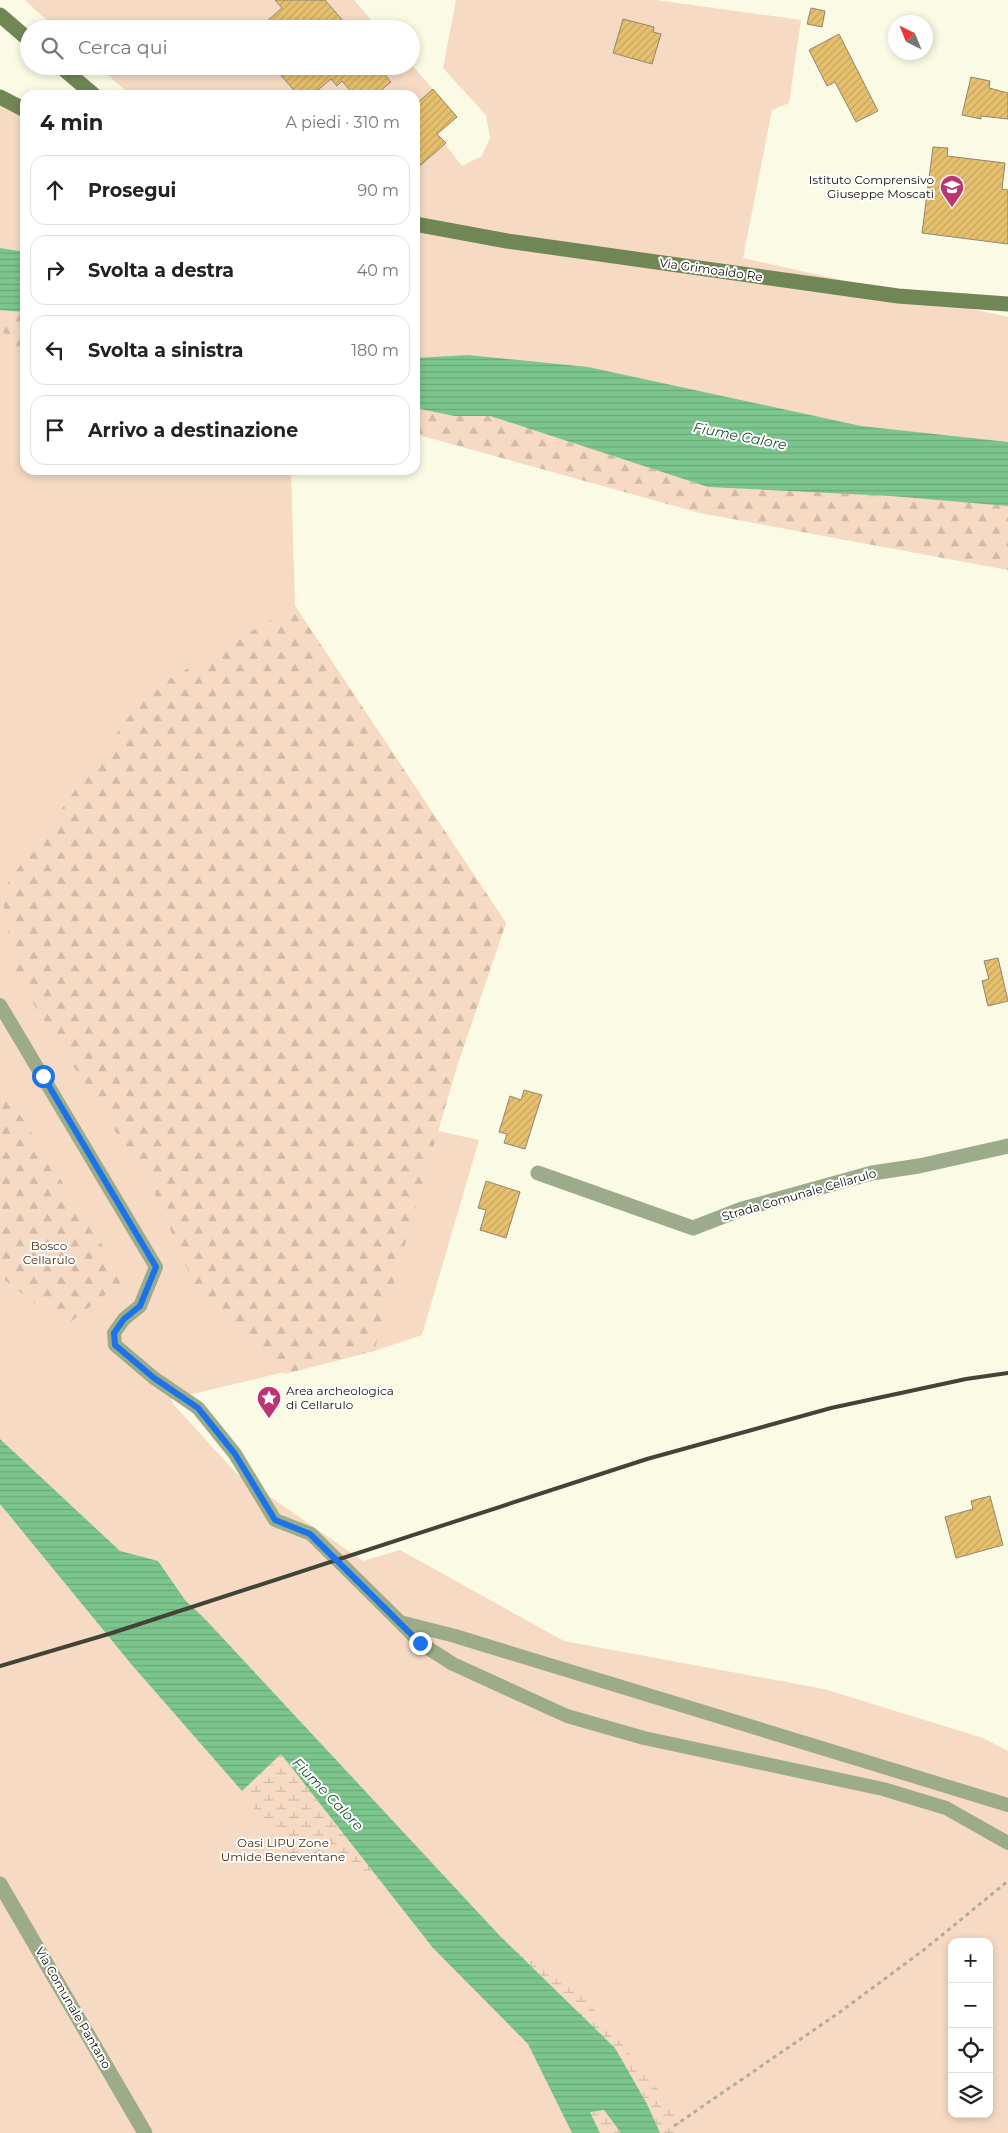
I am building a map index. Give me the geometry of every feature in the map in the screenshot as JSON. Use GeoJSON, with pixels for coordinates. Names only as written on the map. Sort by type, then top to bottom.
{"type":"FeatureCollection","features":[{"type":"Feature","properties":{"kind":"main road"},"geometry":{"type":"LineString","coordinates":[[0,15],[20,32]]}},
{"type":"Feature","properties":{"kind":"main road"},"geometry":{"type":"LineString","coordinates":[[71,75],[88,90]]}},
{"type":"Feature","properties":{"kind":"main road"},"geometry":{"type":"LineString","coordinates":[[0,97],[20,107]]}},
{"type":"Feature","properties":{"kind":"main road","name":"Via Grimoaldo Re"},"geometry":{"type":"LineString","coordinates":[[420,225],[507,241],[898,296],[1008,304]]}},
{"type":"Feature","properties":{"kind":"street"},"geometry":{"type":"LineString","coordinates":[[0,1004],[156,1267],[140,1306],[124,1319],[114,1333],[115,1345],[154,1378],[198,1408],[235,1454],[275,1520],[310,1534],[420,1643],[453,1664],[567,1716],[644,1738],[892,1792],[946,1808],[1008,1843]]}},
{"type":"Feature","properties":{"kind":"street","name":"Strada Comunale Cellarulo"},"geometry":{"type":"LineString","coordinates":[[538,1173],[693,1228],[742,1209],[872,1173],[919,1166],[1008,1146]]}},
{"type":"Feature","properties":{"kind":"street"},"geometry":{"type":"LineString","coordinates":[[400,1622],[455,1636],[1008,1805]]}},
{"type":"Feature","properties":{"kind":"street","name":"Via Comunale Pantano"},"geometry":{"type":"LineString","coordinates":[[0,1884],[145,2133]]}},
{"type":"Feature","properties":{"kind":"path"},"geometry":{"type":"LineString","coordinates":[[674,2126],[840,2012],[925,1949],[1008,1881]]}},
{"type":"Feature","properties":{"kind":"green space"},"geometry":{"type":"Polygon","coordinates":[[[25,0],[354,0],[371,20],[46,20],[25,0]]]}},
{"type":"Feature","properties":{"kind":"green space"},"geometry":{"type":"Polygon","coordinates":[[[456,0],[656,0],[801,20],[789,103],[772,110],[743,258],[1008,317],[1008,537],[420,400],[420,90],[125,90],[108,75],[420,74],[457,117],[437,134],[462,166],[482,156],[490,138],[486,115],[443,68],[456,0]],[[623,19],[613,53],[652,64],[660,34],[653,32],[653,27],[623,19]]]}},
{"type":"Feature","properties":{"kind":"green space","name":"Oasi LIPU Zone Umide Beneventane"},"geometry":{"type":"Polygon","coordinates":[[[0,105],[20,108],[20,475],[291,475],[295,606],[506,923],[457,1066],[438,1131],[479,1140],[422,1335],[374,1351],[171,1399],[174,1405],[237,1474],[363,1561],[400,1550],[564,1641],[824,1689],[983,1738],[1008,1751],[1008,2133],[0,2133],[0,105]]]}},
{"type":"Feature","properties":{"kind":"green space"},"geometry":{"type":"Polygon","coordinates":[[[0,310],[20,312],[20,351],[8,350],[0,318],[0,310]]]}},
{"type":"Feature","properties":{"kind":"green space"},"geometry":{"type":"Polygon","coordinates":[[[420,409],[454,416],[490,416],[708,487],[891,496],[1008,506],[1008,570],[700,513],[420,435],[420,409]]]}},
{"type":"Feature","properties":{"kind":"green space"},"geometry":{"type":"Polygon","coordinates":[[[295,606],[506,923],[457,1066],[374,1351],[285,1374],[202,1303],[154,1192],[17,978],[1,892],[146,693],[295,606]]]}},
{"type":"Feature","properties":{"kind":"green space","name":"Bosco Cellarulo"},"geometry":{"type":"Polygon","coordinates":[[[0,1083],[124,1280],[64,1327],[0,1276],[0,1083]]]}},
{"type":"Feature","properties":{"kind":"green space"},"geometry":{"type":"Polygon","coordinates":[[[281,1753],[390,1893],[348,1862],[300,1861],[282,1848],[242,1791],[281,1753]]]}},
{"type":"Feature","properties":{"kind":"green space"},"geometry":{"type":"Polygon","coordinates":[[[500,1936],[585,1998],[673,2108],[684,2133],[660,2133],[647,2104],[615,2048],[500,1936]]]}},
{"type":"Feature","properties":{"kind":"green space"},"geometry":{"type":"Polygon","coordinates":[[[604,2110],[621,2133],[600,2133],[590,2111],[604,2110]]]}},
{"type":"Feature","properties":{"kind":"water"},"geometry":{"type":"Polygon","coordinates":[[[0,248],[20,251],[20,312],[0,310],[0,248]]]}},
{"type":"Feature","properties":{"kind":"water","name":"Fiume Calore"},"geometry":{"type":"Polygon","coordinates":[[[468,355],[588,367],[861,426],[1008,442],[1008,506],[891,496],[708,487],[490,416],[454,416],[420,409],[420,358],[468,355]]]}},
{"type":"Feature","properties":{"kind":"water","name":"Fiume Calore"},"geometry":{"type":"Polygon","coordinates":[[[0,1439],[120,1551],[158,1561],[185,1600],[205,1619],[500,1936],[615,2048],[647,2104],[660,2133],[621,2133],[604,2110],[590,2112],[600,2133],[572,2133],[528,2044],[433,1948],[281,1754],[242,1791],[132,1665],[0,1504],[0,1439]]]}},
{"type":"Feature","properties":{"kind":"building"},"geometry":{"type":"Polygon","coordinates":[[[275,0],[325,0],[342,20],[268,20],[282,8],[275,0]]]}},
{"type":"Feature","properties":{"kind":"building"},"geometry":{"type":"Polygon","coordinates":[[[811,8],[825,11],[822,27],[807,24],[811,8]]]}},
{"type":"Feature","properties":{"kind":"building"},"geometry":{"type":"Polygon","coordinates":[[[623,19],[654,27],[653,32],[661,34],[652,64],[613,53],[623,19]]]}},
{"type":"Feature","properties":{"kind":"building"},"geometry":{"type":"Polygon","coordinates":[[[839,34],[878,111],[856,122],[835,82],[827,86],[809,50],[839,34]]]}},
{"type":"Feature","properties":{"kind":"building"},"geometry":{"type":"Polygon","coordinates":[[[281,75],[385,75],[391,82],[381,90],[350,90],[342,81],[337,86],[331,79],[318,90],[294,90],[281,75]]]}},
{"type":"Feature","properties":{"kind":"building"},"geometry":{"type":"Polygon","coordinates":[[[971,77],[990,81],[989,88],[1008,93],[1008,119],[981,116],[981,119],[962,115],[971,77]]]}},
{"type":"Feature","properties":{"kind":"building"},"geometry":{"type":"Polygon","coordinates":[[[433,89],[457,117],[437,134],[446,143],[420,166],[420,101],[433,89]]]}},
{"type":"Feature","properties":{"kind":"building"},"geometry":{"type":"Polygon","coordinates":[[[933,147],[948,148],[947,156],[1005,163],[1002,189],[1008,190],[1008,244],[922,233],[933,147]]]}},
{"type":"Feature","properties":{"kind":"building"},"geometry":{"type":"Polygon","coordinates":[[[998,958],[1008,1001],[988,1006],[982,981],[989,979],[984,961],[998,958]]]}},
{"type":"Feature","properties":{"kind":"building"},"geometry":{"type":"Polygon","coordinates":[[[524,1090],[542,1095],[525,1149],[504,1143],[507,1134],[499,1132],[510,1096],[521,1100],[524,1090]]]}},
{"type":"Feature","properties":{"kind":"building"},"geometry":{"type":"Polygon","coordinates":[[[486,1181],[520,1192],[506,1238],[480,1230],[486,1210],[478,1208],[486,1181]]]}},
{"type":"Feature","properties":{"kind":"building"},"geometry":{"type":"Polygon","coordinates":[[[990,1496],[1003,1545],[956,1558],[945,1517],[973,1509],[971,1501],[990,1496]]]}},
{"type":"Feature","properties":{"kind":"railway"},"geometry":{"type":"LineString","coordinates":[[0,1666],[112,1633],[647,1459],[831,1408],[966,1379],[1008,1373]]}},
{"type":"Feature","properties":{"kind":"place","name":"Istituto Comprensivo Giuseppe Moscati"},"geometry":{"type":"Point","coordinates":[952,208]}},
{"type":"Feature","properties":{"kind":"place","name":"Area archeologica di Cellarulo"},"geometry":{"type":"Point","coordinates":[269,1419]}},
{"type":"Feature","properties":{"kind":"route"},"geometry":{"type":"LineString","coordinates":[[43,1076],[156,1267],[140,1306],[124,1319],[114,1333],[115,1345],[154,1378],[198,1408],[235,1454],[275,1520],[310,1534],[420,1643]]}}]}
